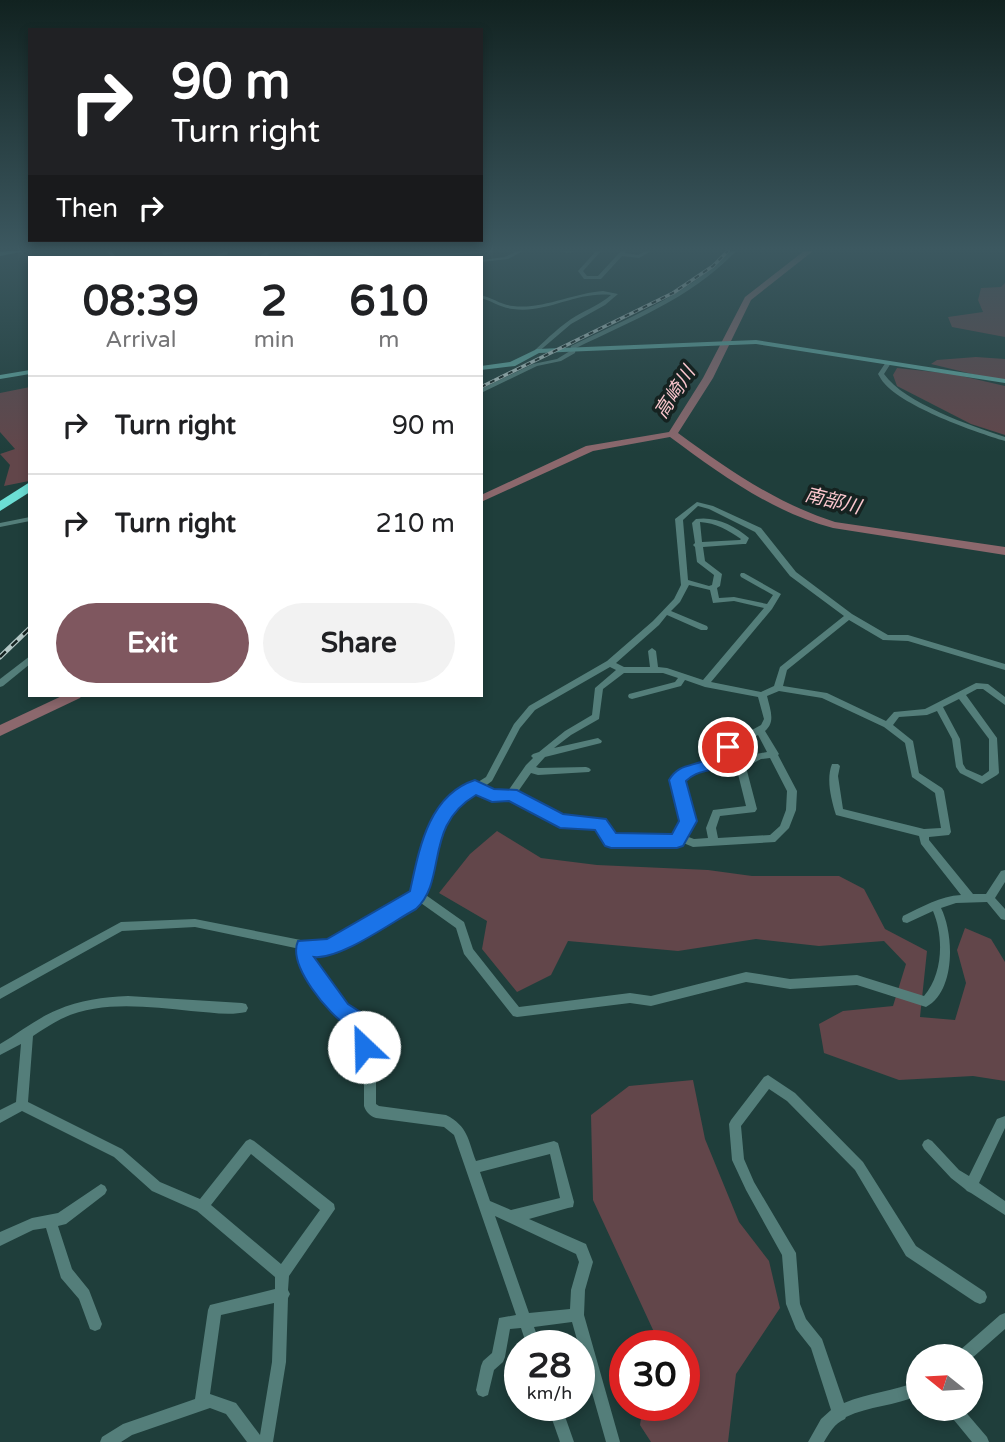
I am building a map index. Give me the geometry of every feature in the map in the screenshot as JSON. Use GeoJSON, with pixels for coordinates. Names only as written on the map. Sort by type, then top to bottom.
{"type":"FeatureCollection","features":[{"type":"Feature","properties":{"kind":"highway"},"geometry":{"type":"LineString","coordinates":[[0,507],[28,487]]}},
{"type":"Feature","properties":{"kind":"street"},"geometry":{"type":"LineString","coordinates":[[483,368],[512,364],[537,351],[561,330],[580,318]]}},
{"type":"Feature","properties":{"kind":"street"},"geometry":{"type":"LineString","coordinates":[[483,390],[535,365],[568,356],[573,352],[572,349],[632,318]]}},
{"type":"Feature","properties":{"kind":"street"},"geometry":{"type":"LineString","coordinates":[[537,351],[746,342],[1005,381]]}},
{"type":"Feature","properties":{"kind":"street"},"geometry":{"type":"LineString","coordinates":[[888,363],[881,374],[892,390],[983,432],[1005,439]]}},
{"type":"Feature","properties":{"kind":"street"},"geometry":{"type":"LineString","coordinates":[[0,377],[28,372]]}},
{"type":"Feature","properties":{"kind":"street"},"geometry":{"type":"LineString","coordinates":[[0,994],[121,927],[195,923],[322,949],[333,946],[410,903],[418,895],[434,832],[449,805],[489,779],[517,726],[532,708],[610,663],[677,600],[684,580],[679,519],[688,509],[705,505],[758,530],[793,574],[849,616],[886,638],[908,638],[1005,667]]}},
{"type":"Feature","properties":{"kind":"street"},"geometry":{"type":"LineString","coordinates":[[0,525],[28,519]]}},
{"type":"Feature","properties":{"kind":"street"},"geometry":{"type":"LineString","coordinates":[[698,545],[743,542],[745,538],[733,529],[702,519],[696,523],[698,545],[701,562],[718,574],[716,586],[713,587]]}},
{"type":"Feature","properties":{"kind":"street"},"geometry":{"type":"LineString","coordinates":[[705,684],[777,594],[744,575]]}},
{"type":"Feature","properties":{"kind":"street"},"geometry":{"type":"LineString","coordinates":[[684,580],[713,587]]}},
{"type":"Feature","properties":{"kind":"street"},"geometry":{"type":"LineString","coordinates":[[713,587],[716,601],[734,599],[769,607]]}},
{"type":"Feature","properties":{"kind":"street"},"geometry":{"type":"LineString","coordinates":[[666,612],[704,628]]}},
{"type":"Feature","properties":{"kind":"street"},"geometry":{"type":"LineString","coordinates":[[778,688],[783,669],[849,616]]}},
{"type":"Feature","properties":{"kind":"street"},"geometry":{"type":"LineString","coordinates":[[652,651],[654,669]]}},
{"type":"Feature","properties":{"kind":"street"},"geometry":{"type":"LineString","coordinates":[[0,684],[28,661]]}},
{"type":"Feature","properties":{"kind":"street"},"geometry":{"type":"LineString","coordinates":[[610,663],[622,670],[654,669],[705,684],[762,695],[778,688],[824,695],[887,725],[909,741],[915,775],[939,791],[946,832],[924,833],[839,812],[833,776],[835,766]]}},
{"type":"Feature","properties":{"kind":"street"},"geometry":{"type":"LineString","coordinates":[[511,794],[537,757],[563,734],[596,717],[600,688],[622,670]]}},
{"type":"Feature","properties":{"kind":"street"},"geometry":{"type":"LineString","coordinates":[[632,696],[678,684],[683,677]]}},
{"type":"Feature","properties":{"kind":"street"},"geometry":{"type":"LineString","coordinates":[[887,725],[898,714],[927,712],[981,685],[1005,702]]}},
{"type":"Feature","properties":{"kind":"street"},"geometry":{"type":"LineString","coordinates":[[681,838],[688,821],[677,787],[681,775],[710,767],[728,747],[768,723],[762,695]]}},
{"type":"Feature","properties":{"kind":"street"},"geometry":{"type":"LineString","coordinates":[[939,707],[956,739],[959,765],[964,771],[982,780],[994,773],[993,738],[962,696]]}},
{"type":"Feature","properties":{"kind":"street"},"geometry":{"type":"LineString","coordinates":[[475,787],[492,796],[511,794],[560,821],[600,824],[611,841],[681,838],[692,843],[772,839],[784,828],[791,810],[792,791],[775,754],[760,730]]}},
{"type":"Feature","properties":{"kind":"street"},"geometry":{"type":"LineString","coordinates":[[537,757],[598,741]]}},
{"type":"Feature","properties":{"kind":"street"},"geometry":{"type":"LineString","coordinates":[[714,842],[711,828],[716,813],[752,809],[741,766],[760,756],[775,754]]}},
{"type":"Feature","properties":{"kind":"street"},"geometry":{"type":"LineString","coordinates":[[529,767],[538,772],[586,771]]}},
{"type":"Feature","properties":{"kind":"street"},"geometry":{"type":"LineString","coordinates":[[924,833],[924,841],[971,899]]}},
{"type":"Feature","properties":{"kind":"street"},"geometry":{"type":"LineString","coordinates":[[989,898],[1005,874]]}},
{"type":"Feature","properties":{"kind":"street"},"geometry":{"type":"LineString","coordinates":[[418,895],[460,925],[468,951],[517,1012],[630,998],[651,1001],[746,977],[790,984],[857,980],[926,1002],[936,994],[944,950],[944,927],[935,905]]}},
{"type":"Feature","properties":{"kind":"street"},"geometry":{"type":"LineString","coordinates":[[907,919],[935,905],[989,898]]}},
{"type":"Feature","properties":{"kind":"street"},"geometry":{"type":"LineString","coordinates":[[989,898],[1005,916]]}},
{"type":"Feature","properties":{"kind":"street"},"geometry":{"type":"LineString","coordinates":[[305,947],[304,958],[341,1011],[358,1021],[370,1072],[370,1106],[376,1112],[446,1121],[459,1131],[528,1330]]}},
{"type":"Feature","properties":{"kind":"street"},"geometry":{"type":"LineString","coordinates":[[0,1050],[62,1014],[112,1002],[185,1004],[215,1009],[242,1008]]}},
{"type":"Feature","properties":{"kind":"street"},"geometry":{"type":"LineString","coordinates":[[22,1105],[27,1036]]}},
{"type":"Feature","properties":{"kind":"street"},"geometry":{"type":"LineString","coordinates":[[840,1414],[817,1344],[801,1324],[793,1304],[789,1253],[738,1160],[735,1124],[768,1081],[791,1097],[859,1166],[911,1251],[980,1297]]}},
{"type":"Feature","properties":{"kind":"street"},"geometry":{"type":"LineString","coordinates":[[0,1117],[22,1105]]}},
{"type":"Feature","properties":{"kind":"street"},"geometry":{"type":"LineString","coordinates":[[22,1105],[118,1153],[156,1187],[202,1206],[282,1274]]}},
{"type":"Feature","properties":{"kind":"street"},"geometry":{"type":"LineString","coordinates":[[971,1187],[1001,1123],[1005,1122]]}},
{"type":"Feature","properties":{"kind":"street"},"geometry":{"type":"LineString","coordinates":[[202,1206],[250,1145],[329,1209],[282,1274],[279,1362],[266,1442]]}},
{"type":"Feature","properties":{"kind":"street"},"geometry":{"type":"LineString","coordinates":[[928,1145],[971,1187],[1005,1209]]}},
{"type":"Feature","properties":{"kind":"street"},"geometry":{"type":"LineString","coordinates":[[472,1168],[554,1147],[568,1202],[510,1217]]}},
{"type":"Feature","properties":{"kind":"street"},"geometry":{"type":"LineString","coordinates":[[0,1239],[32,1224],[61,1219],[101,1190]]}},
{"type":"Feature","properties":{"kind":"street"},"geometry":{"type":"LineString","coordinates":[[485,1205],[581,1249],[586,1262],[579,1290],[577,1315],[613,1442]]}},
{"type":"Feature","properties":{"kind":"street"},"geometry":{"type":"LineString","coordinates":[[50,1221],[66,1273],[84,1295],[95,1324]]}},
{"type":"Feature","properties":{"kind":"street"},"geometry":{"type":"LineString","coordinates":[[201,1405],[215,1310],[283,1294]]}},
{"type":"Feature","properties":{"kind":"street"},"geometry":{"type":"LineString","coordinates":[[483,1390],[488,1366],[498,1357],[504,1323],[577,1315]]}},
{"type":"Feature","properties":{"kind":"street"},"geometry":{"type":"LineString","coordinates":[[978,1344],[1005,1320]]}},
{"type":"Feature","properties":{"kind":"street"},"geometry":{"type":"LineString","coordinates":[[815,1442],[832,1418],[856,1405],[906,1395]]}},
{"type":"Feature","properties":{"kind":"street"},"geometry":{"type":"LineString","coordinates":[[107,1442],[128,1429],[210,1401],[231,1408],[256,1442]]}},
{"type":"Feature","properties":{"kind":"street"},"geometry":{"type":"LineString","coordinates":[[560,1421],[567,1442]]}},
{"type":"Feature","properties":{"kind":"street"},"geometry":{"type":"LineString","coordinates":[[963,1421],[977,1439]]}},
{"type":"Feature","properties":{"kind":"shaded area"},"geometry":{"type":"Polygon","coordinates":[[[949,318],[1005,318],[1005,337],[952,327],[949,318]]]}},
{"type":"Feature","properties":{"kind":"shaded area"},"geometry":{"type":"Polygon","coordinates":[[[976,357],[1005,359],[1005,382],[931,364],[937,360],[976,357]]]}},
{"type":"Feature","properties":{"kind":"shaded area"},"geometry":{"type":"Polygon","coordinates":[[[897,368],[953,374],[1005,386],[1005,435],[971,424],[897,386],[893,375],[897,368]]]}},
{"type":"Feature","properties":{"kind":"shaded area"},"geometry":{"type":"Polygon","coordinates":[[[28,387],[28,481],[4,486],[10,465],[0,454],[15,449],[0,432],[0,393],[28,387]]]}},
{"type":"Feature","properties":{"kind":"shaded area"},"geometry":{"type":"Polygon","coordinates":[[[497,831],[541,858],[597,865],[708,870],[752,876],[839,876],[864,889],[885,929],[927,951],[920,1017],[955,1020],[966,983],[957,950],[965,928],[991,939],[1005,962],[1005,1081],[973,1076],[899,1080],[824,1053],[819,1024],[843,1011],[893,1006],[906,964],[884,941],[819,946],[756,939],[678,951],[568,941],[551,975],[517,992],[482,949],[487,921],[439,893],[470,854],[497,831]]]}},
{"type":"Feature","properties":{"kind":"shaded area"},"geometry":{"type":"Polygon","coordinates":[[[693,1080],[705,1139],[739,1222],[769,1261],[780,1308],[736,1374],[728,1442],[651,1442],[640,1425],[641,1421],[700,1421],[700,1330],[653,1330],[593,1200],[591,1115],[629,1086],[693,1080]]]}},
{"type":"Feature","properties":{"kind":"waterway","name":"高崎川"},"geometry":{"type":"LineString","coordinates":[[672,434],[708,378],[738,318]]}},
{"type":"Feature","properties":{"kind":"waterway","name":"高崎川"},"geometry":{"type":"LineString","coordinates":[[483,498],[590,448],[672,434]]}},
{"type":"Feature","properties":{"kind":"waterway","name":"南部川"},"geometry":{"type":"LineString","coordinates":[[672,434],[749,487],[811,518],[833,525],[1005,551]]}},
{"type":"Feature","properties":{"kind":"waterway","name":"高崎川"},"geometry":{"type":"LineString","coordinates":[[0,731],[71,697]]}},
{"type":"Feature","properties":{"kind":"railway"},"geometry":{"type":"LineString","coordinates":[[483,386],[621,318]]}},
{"type":"Feature","properties":{"kind":"railway"},"geometry":{"type":"LineString","coordinates":[[0,657],[28,630]]}},
{"type":"Feature","properties":{"kind":"route"},"geometry":{"type":"LineString","coordinates":[[364,1047],[358,1021],[341,1011],[304,958],[305,947],[322,949],[333,946],[410,903],[418,895],[429,842],[449,805],[457,798],[475,787],[492,796],[511,794],[560,821],[600,824],[611,841],[677,841],[688,821],[677,780],[685,772],[715,764],[728,747]]}}]}
